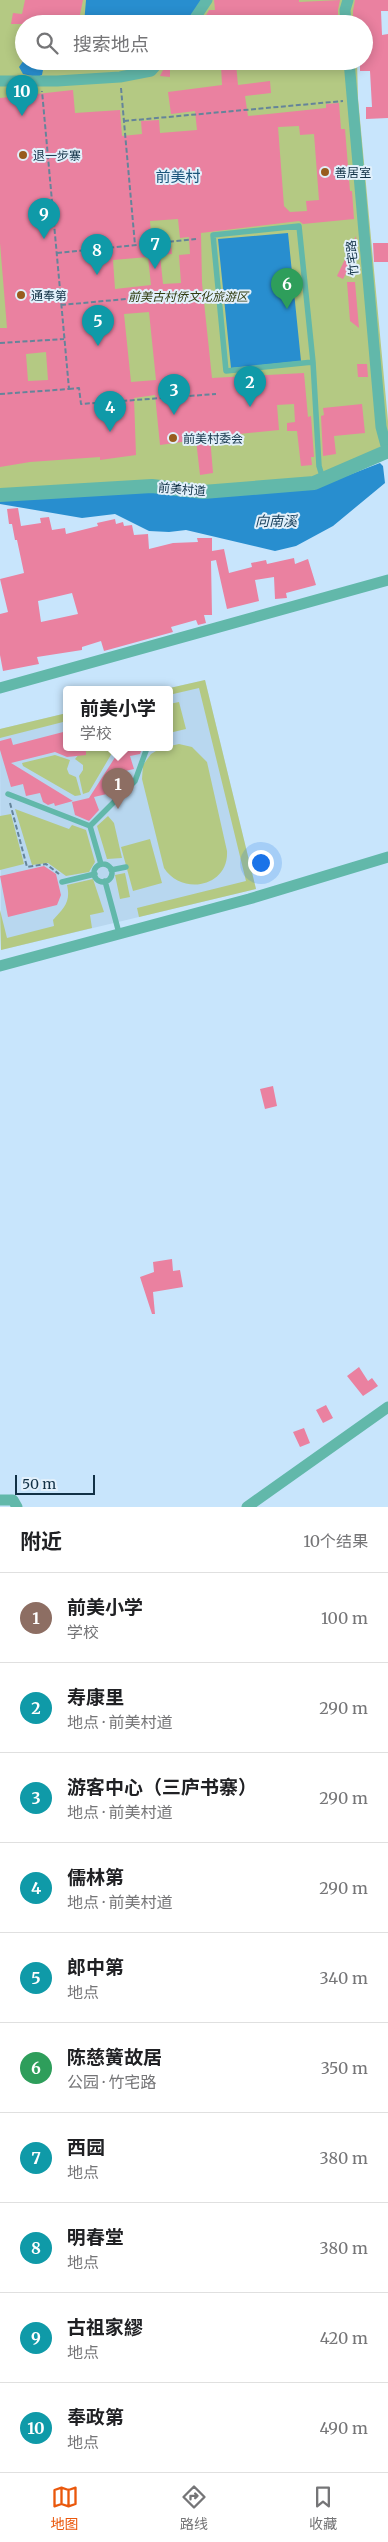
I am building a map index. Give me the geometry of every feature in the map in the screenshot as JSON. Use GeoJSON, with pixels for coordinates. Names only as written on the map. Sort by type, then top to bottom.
{"type":"FeatureCollection","features":[{"type":"Feature","properties":{"kind":"street"},"geometry":{"type":"LineString","coordinates":[[197,15],[207,0]]}},
{"type":"Feature","properties":{"kind":"street"},"geometry":{"type":"LineString","coordinates":[[345,15],[348,0]]}},
{"type":"Feature","properties":{"kind":"street"},"geometry":{"type":"LineString","coordinates":[[0,81],[120,77],[151,72],[153,70]]}},
{"type":"Feature","properties":{"kind":"street","name":"竹宅路"},"geometry":{"type":"LineString","coordinates":[[350,70],[381,427],[388,452]]}},
{"type":"Feature","properties":{"kind":"street","name":"前美村道"},"geometry":{"type":"LineString","coordinates":[[0,495],[152,486],[203,492],[314,483],[388,452]]}},
{"type":"Feature","properties":{"kind":"street"},"geometry":{"type":"LineString","coordinates":[[0,688],[388,580]]}},
{"type":"Feature","properties":{"kind":"street"},"geometry":{"type":"LineString","coordinates":[[0,966],[249,899],[388,857]]}},
{"type":"Feature","properties":{"kind":"street"},"geometry":{"type":"LineString","coordinates":[[247,1507],[388,1407]]}},
{"type":"Feature","properties":{"kind":"street"},"geometry":{"type":"LineString","coordinates":[[0,1500],[13,1500],[18,1507]]}},
{"type":"Feature","properties":{"kind":"lane"},"geometry":{"type":"LineString","coordinates":[[313,362],[226,372],[214,235],[299,226],[313,362],[319,466],[323,479]]}},
{"type":"Feature","properties":{"kind":"lane"},"geometry":{"type":"LineString","coordinates":[[90,826],[135,781],[145,751]]}},
{"type":"Feature","properties":{"kind":"lane"},"geometry":{"type":"LineString","coordinates":[[8,794],[90,826]]}},
{"type":"Feature","properties":{"kind":"lane"},"geometry":{"type":"LineString","coordinates":[[90,826],[101,864]]}},
{"type":"Feature","properties":{"kind":"lane"},"geometry":{"type":"LineString","coordinates":[[101,864],[107,865],[111,870],[110,877],[105,881],[98,880],[95,874],[96,868],[101,864]]}},
{"type":"Feature","properties":{"kind":"lane"},"geometry":{"type":"LineString","coordinates":[[111,870],[126,866]]}},
{"type":"Feature","properties":{"kind":"lane"},"geometry":{"type":"LineString","coordinates":[[62,882],[95,874]]}},
{"type":"Feature","properties":{"kind":"lane"},"geometry":{"type":"LineString","coordinates":[[105,881],[119,933]]}},
{"type":"Feature","properties":{"kind":"path"},"geometry":{"type":"LineString","coordinates":[[120,77],[135,245]]}},
{"type":"Feature","properties":{"kind":"path"},"geometry":{"type":"LineString","coordinates":[[41,81],[69,389]]}},
{"type":"Feature","properties":{"kind":"path"},"geometry":{"type":"LineString","coordinates":[[124,121],[353,100]]}},
{"type":"Feature","properties":{"kind":"path"},"geometry":{"type":"LineString","coordinates":[[56,253],[196,239]]}},
{"type":"Feature","properties":{"kind":"path"},"geometry":{"type":"LineString","coordinates":[[61,305],[202,292]]}},
{"type":"Feature","properties":{"kind":"path"},"geometry":{"type":"LineString","coordinates":[[0,343],[64,339]]}},
{"type":"Feature","properties":{"kind":"path"},"geometry":{"type":"LineString","coordinates":[[0,394],[79,388],[80,404],[216,394]]}},
{"type":"Feature","properties":{"kind":"path"},"geometry":{"type":"LineString","coordinates":[[8,794],[27,867],[46,864],[59,874],[62,882]]}},
{"type":"Feature","properties":{"kind":"shaded area"},"geometry":{"type":"Polygon","coordinates":[[[205,680],[256,889],[1,950],[0,729],[63,714],[63,751],[173,751],[173,687],[205,680]]]}},
{"type":"Feature","properties":{"kind":"green space","name":"前美古村侨文化旅游区"},"geometry":{"type":"Polygon","coordinates":[[[0,0],[363,0],[359,15],[15,15],[15,70],[357,70],[358,98],[388,421],[388,442],[361,459],[308,480],[204,487],[0,491],[0,0]]]}},
{"type":"Feature","properties":{"kind":"green space"},"geometry":{"type":"Polygon","coordinates":[[[205,680],[256,889],[139,917],[137,908],[246,881],[199,688],[173,694],[173,687],[205,680]]]}},
{"type":"Feature","properties":{"kind":"green space"},"geometry":{"type":"Polygon","coordinates":[[[179,702],[186,729],[173,732],[173,703],[179,702]]]}},
{"type":"Feature","properties":{"kind":"green space"},"geometry":{"type":"Polygon","coordinates":[[[63,714],[63,722],[0,738],[0,729],[63,714]]]}},
{"type":"Feature","properties":{"kind":"green space"},"geometry":{"type":"Polygon","coordinates":[[[179,744],[192,747],[207,762],[227,851],[226,863],[221,873],[213,880],[203,884],[182,882],[172,877],[164,868],[142,779],[143,765],[151,754],[156,751],[173,751],[173,745],[179,744]]]}},
{"type":"Feature","properties":{"kind":"green space"},"geometry":{"type":"Polygon","coordinates":[[[82,751],[113,751],[89,792],[83,794],[79,776],[83,770],[83,765],[75,759],[82,751]]]}},
{"type":"Feature","properties":{"kind":"green space"},"geometry":{"type":"Polygon","coordinates":[[[55,755],[70,760],[67,769],[69,774],[76,777],[81,795],[75,796],[23,766],[22,763],[55,755]]]}},
{"type":"Feature","properties":{"kind":"green space"},"geometry":{"type":"Polygon","coordinates":[[[15,809],[69,829],[72,825],[86,830],[95,862],[89,872],[66,876],[48,863],[32,865],[15,809]]]}},
{"type":"Feature","properties":{"kind":"green space"},"geometry":{"type":"Polygon","coordinates":[[[11,814],[24,864],[0,870],[0,816],[11,814]]]}},
{"type":"Feature","properties":{"kind":"green space"},"geometry":{"type":"Polygon","coordinates":[[[108,816],[114,823],[122,858],[107,859],[97,826],[108,816]]]}},
{"type":"Feature","properties":{"kind":"green space"},"geometry":{"type":"Polygon","coordinates":[[[150,839],[162,883],[133,891],[121,847],[150,839]]]}},
{"type":"Feature","properties":{"kind":"green space"},"geometry":{"type":"Polygon","coordinates":[[[125,873],[130,897],[120,899],[115,875],[125,873]]]}},
{"type":"Feature","properties":{"kind":"green space"},"geometry":{"type":"Polygon","coordinates":[[[93,879],[104,912],[90,915],[92,928],[1,950],[0,910],[7,938],[54,926],[53,920],[67,900],[67,885],[93,879]]]}},
{"type":"Feature","properties":{"kind":"water"},"geometry":{"type":"Polygon","coordinates":[[[86,0],[202,0],[193,15],[85,15],[86,0]]]}},
{"type":"Feature","properties":{"kind":"water"},"geometry":{"type":"Polygon","coordinates":[[[21,70],[43,70],[42,75],[37,77],[23,74],[21,70]]]}},
{"type":"Feature","properties":{"kind":"water"},"geometry":{"type":"Polygon","coordinates":[[[288,233],[301,361],[231,368],[218,239],[288,233]]]}},
{"type":"Feature","properties":{"kind":"water","name":"向南溪"},"geometry":{"type":"Polygon","coordinates":[[[380,463],[383,466],[385,483],[333,526],[296,546],[275,551],[186,530],[169,532],[149,531],[115,514],[82,518],[0,504],[0,501],[158,490],[181,497],[208,497],[315,488],[380,463]]]}},
{"type":"Feature","properties":{"kind":"building"},"geometry":{"type":"Polygon","coordinates":[[[25,0],[83,0],[80,15],[15,15],[15,24],[11,24],[13,13],[22,14],[25,0]]]}},
{"type":"Feature","properties":{"kind":"building"},"geometry":{"type":"Polygon","coordinates":[[[214,0],[299,0],[299,2],[340,0],[338,15],[206,15],[209,10],[215,10],[214,0]]]}},
{"type":"Feature","properties":{"kind":"building"},"geometry":{"type":"Polygon","coordinates":[[[355,0],[388,0],[388,11],[381,11],[382,35],[388,34],[388,118],[366,119],[366,107],[372,107],[370,71],[360,70],[373,70],[373,15],[353,15],[355,0]]]}},
{"type":"Feature","properties":{"kind":"building"},"geometry":{"type":"Polygon","coordinates":[[[163,70],[170,70],[170,77],[160,76],[163,70]]]}},
{"type":"Feature","properties":{"kind":"building"},"geometry":{"type":"Polygon","coordinates":[[[221,70],[237,70],[238,85],[270,81],[271,93],[245,96],[248,116],[326,108],[326,104],[339,103],[341,129],[345,129],[354,219],[303,224],[299,221],[201,233],[202,283],[212,378],[304,373],[308,417],[311,416],[314,457],[311,457],[312,465],[301,466],[297,431],[287,431],[287,423],[295,422],[294,404],[277,405],[279,430],[210,437],[213,473],[200,475],[196,440],[160,445],[155,395],[134,398],[136,455],[100,460],[100,457],[30,462],[0,467],[0,328],[7,328],[0,243],[0,98],[73,90],[75,113],[120,110],[122,136],[142,134],[141,121],[159,120],[160,133],[197,130],[195,111],[171,114],[168,92],[222,85],[221,70]],[[299,126],[278,127],[284,206],[290,212],[307,211],[306,201],[319,200],[314,134],[300,135],[299,126]],[[178,219],[150,221],[152,246],[171,244],[172,254],[160,255],[163,284],[181,283],[179,255],[190,254],[189,237],[180,238],[178,219]],[[148,257],[113,260],[115,289],[151,285],[148,257]],[[149,312],[124,314],[131,382],[156,380],[149,312]],[[46,352],[26,354],[28,381],[48,380],[46,352]]]}},
{"type":"Feature","properties":{"kind":"building"},"geometry":{"type":"Polygon","coordinates":[[[356,236],[357,253],[343,279],[337,276],[356,236]]]}},
{"type":"Feature","properties":{"kind":"building"},"geometry":{"type":"Polygon","coordinates":[[[373,243],[388,243],[388,262],[374,262],[373,243]]]}},
{"type":"Feature","properties":{"kind":"building"},"geometry":{"type":"Polygon","coordinates":[[[347,282],[355,282],[359,328],[350,321],[347,282]]]}},
{"type":"Feature","properties":{"kind":"building"},"geometry":{"type":"Polygon","coordinates":[[[357,364],[367,364],[368,377],[358,377],[357,364]]]}},
{"type":"Feature","properties":{"kind":"building"},"geometry":{"type":"Polygon","coordinates":[[[362,404],[365,433],[334,436],[336,454],[323,456],[321,416],[324,415],[323,408],[362,404]]]}},
{"type":"Feature","properties":{"kind":"building"},"geometry":{"type":"Polygon","coordinates":[[[18,508],[21,526],[41,523],[40,518],[49,517],[52,530],[65,528],[66,534],[98,526],[97,523],[115,519],[116,524],[123,522],[124,526],[132,525],[134,535],[148,534],[149,549],[173,543],[198,542],[197,538],[212,538],[212,551],[224,549],[229,573],[252,567],[251,563],[266,560],[267,564],[294,558],[295,564],[308,559],[316,585],[286,593],[287,598],[275,599],[274,577],[255,580],[259,601],[227,609],[216,560],[211,561],[212,615],[204,615],[206,623],[198,625],[196,620],[171,627],[173,632],[104,651],[101,641],[82,647],[82,650],[37,657],[39,664],[3,671],[0,655],[0,614],[8,612],[0,579],[24,573],[17,540],[15,540],[12,524],[9,524],[7,509],[18,508]],[[72,593],[38,601],[41,622],[78,614],[72,593]]]}},
{"type":"Feature","properties":{"kind":"building"},"geometry":{"type":"Polygon","coordinates":[[[63,732],[63,751],[86,751],[86,755],[67,757],[55,752],[11,763],[73,801],[55,806],[54,803],[48,805],[43,802],[40,793],[26,796],[23,784],[11,787],[0,750],[0,741],[11,738],[13,745],[63,732]]]}},
{"type":"Feature","properties":{"kind":"building"},"geometry":{"type":"Polygon","coordinates":[[[119,751],[141,751],[140,754],[130,756],[134,769],[121,772],[125,784],[109,790],[111,793],[94,797],[99,810],[89,821],[75,815],[72,802],[89,798],[119,751]]]}},
{"type":"Feature","properties":{"kind":"building"},"geometry":{"type":"Polygon","coordinates":[[[44,866],[56,874],[61,895],[57,905],[8,917],[0,876],[44,866]]]}},
{"type":"Feature","properties":{"kind":"building"},"geometry":{"type":"Polygon","coordinates":[[[273,1086],[277,1106],[265,1109],[260,1089],[273,1086]]]}},
{"type":"Feature","properties":{"kind":"building"},"geometry":{"type":"Polygon","coordinates":[[[172,1259],[173,1271],[180,1270],[183,1287],[153,1292],[155,1314],[152,1314],[140,1277],[154,1272],[153,1262],[172,1259]]]}},
{"type":"Feature","properties":{"kind":"building"},"geometry":{"type":"Polygon","coordinates":[[[359,1367],[368,1381],[372,1378],[378,1386],[363,1396],[347,1376],[359,1367]]]}},
{"type":"Feature","properties":{"kind":"building"},"geometry":{"type":"Polygon","coordinates":[[[326,1405],[333,1418],[323,1423],[316,1410],[326,1405]]]}},
{"type":"Feature","properties":{"kind":"building"},"geometry":{"type":"Polygon","coordinates":[[[304,1428],[310,1443],[300,1447],[293,1432],[304,1428]]]}},
{"type":"Feature","properties":{"kind":"place","name":"奉政第"},"geometry":{"type":"Point","coordinates":[22,116]}},
{"type":"Feature","properties":{"kind":"place","name":"退一步寨"},"geometry":{"type":"Point","coordinates":[23,155]}},
{"type":"Feature","properties":{"kind":"place","name":"善居室"},"geometry":{"type":"Point","coordinates":[325,172]}},
{"type":"Feature","properties":{"kind":"place","name":"古祖家繆"},"geometry":{"type":"Point","coordinates":[44,239]}},
{"type":"Feature","properties":{"kind":"place","name":"西园"},"geometry":{"type":"Point","coordinates":[155,269]}},
{"type":"Feature","properties":{"kind":"place","name":"明春堂"},"geometry":{"type":"Point","coordinates":[97,275]}},
{"type":"Feature","properties":{"kind":"place","name":"通奉第"},"geometry":{"type":"Point","coordinates":[21,295]}},
{"type":"Feature","properties":{"kind":"place","name":"陈慈簧故居"},"geometry":{"type":"Point","coordinates":[287,309]}},
{"type":"Feature","properties":{"kind":"place","name":"郎中第"},"geometry":{"type":"Point","coordinates":[98,346]}},
{"type":"Feature","properties":{"kind":"place","name":"寿康里"},"geometry":{"type":"Point","coordinates":[250,407]}},
{"type":"Feature","properties":{"kind":"place","name":"游客中心（三庐书寨）"},"geometry":{"type":"Point","coordinates":[174,415]}},
{"type":"Feature","properties":{"kind":"place","name":"儒林第"},"geometry":{"type":"Point","coordinates":[110,432]}},
{"type":"Feature","properties":{"kind":"place","name":"前美村委会"},"geometry":{"type":"Point","coordinates":[173,438]}},
{"type":"Feature","properties":{"kind":"place","name":"前美小学"},"geometry":{"type":"Point","coordinates":[118,809]}},
{"type":"Feature","properties":{"kind":"district","name":"前美村"},"geometry":{"type":"Point","coordinates":[178,176]}}]}
